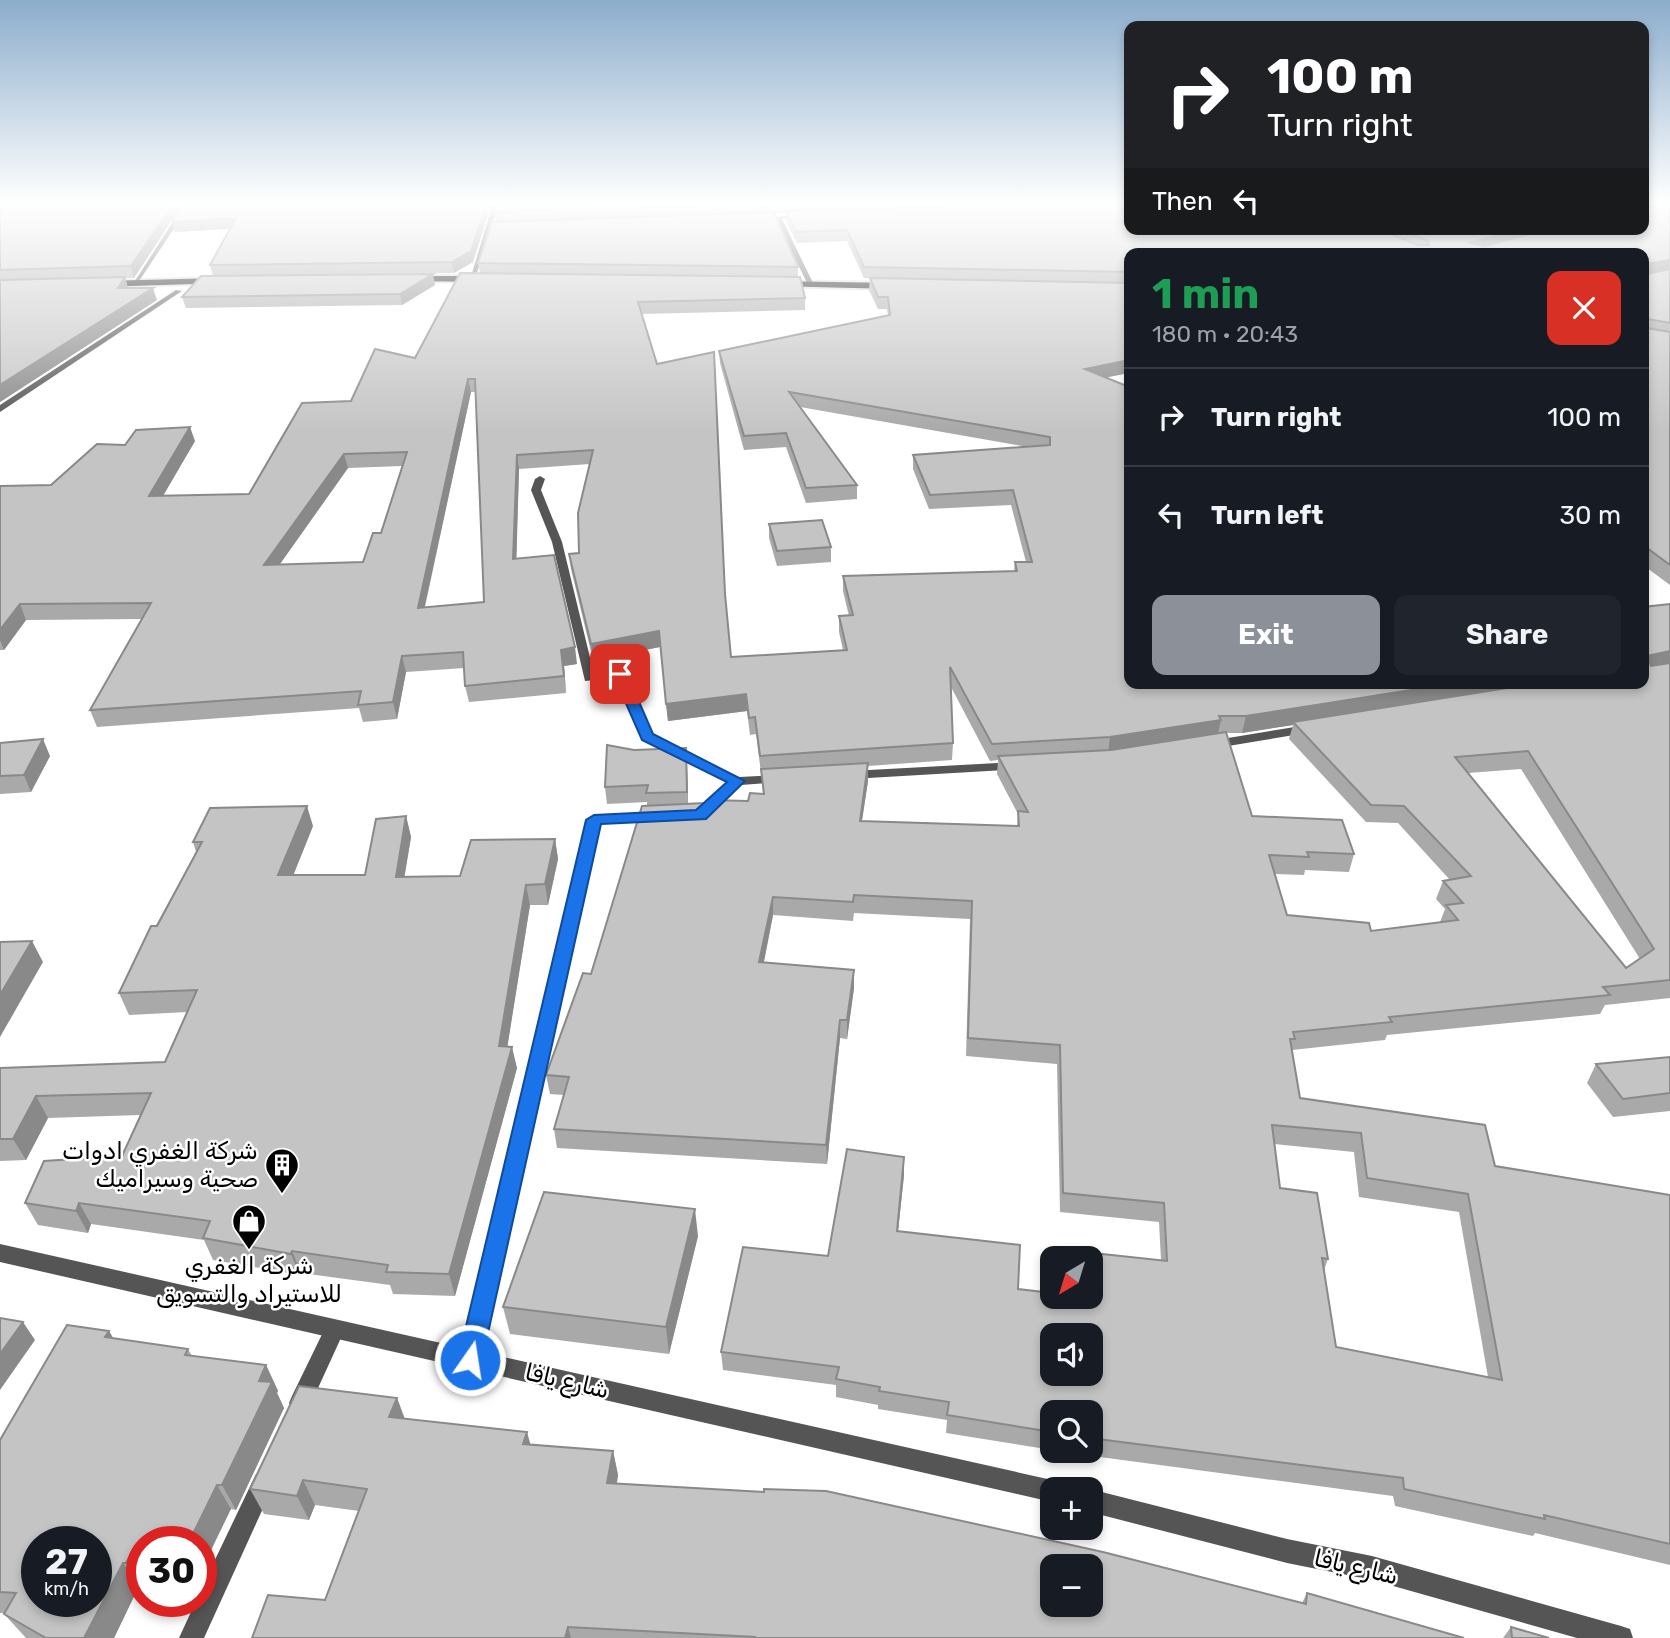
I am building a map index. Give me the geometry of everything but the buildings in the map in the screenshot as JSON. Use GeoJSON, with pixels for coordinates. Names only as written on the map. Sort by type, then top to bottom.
{"type":"FeatureCollection","features":[{"type":"Feature","properties":{"kind":"highway"},"geometry":{"type":"LineString","coordinates":[[404,284],[466,279]]}},
{"type":"Feature","properties":{"kind":"highway"},"geometry":{"type":"LineString","coordinates":[[95,288],[135,283],[236,285]]}},
{"type":"Feature","properties":{"kind":"highway"},"geometry":{"type":"LineString","coordinates":[[404,284],[486,289]]}},
{"type":"Feature","properties":{"kind":"highway"},"geometry":{"type":"LineString","coordinates":[[95,288],[178,291],[236,285]]}},
{"type":"Feature","properties":{"kind":"highway"},"geometry":{"type":"LineString","coordinates":[[760,288],[811,285],[830,290]]}},
{"type":"Feature","properties":{"kind":"highway"},"geometry":{"type":"LineString","coordinates":[[760,288],[900,291]]}},
{"type":"Feature","properties":{"kind":"street"},"geometry":{"type":"LineString","coordinates":[[135,283],[137,279]]}},
{"type":"Feature","properties":{"kind":"street"},"geometry":{"type":"LineString","coordinates":[[808,279],[811,285]]}},
{"type":"Feature","properties":{"kind":"street"},"geometry":{"type":"LineString","coordinates":[[0,409],[178,291]]}},
{"type":"Feature","properties":{"kind":"street"},"geometry":{"type":"LineString","coordinates":[[540,480],[536,490],[557,542],[589,678],[620,674],[647,737],[737,781],[792,778]]}},
{"type":"Feature","properties":{"kind":"street"},"geometry":{"type":"LineString","coordinates":[[1202,746],[1323,727]]}},
{"type":"Feature","properties":{"kind":"street"},"geometry":{"type":"LineString","coordinates":[[833,776],[1026,765]]}},
{"type":"Feature","properties":{"kind":"street"},"geometry":{"type":"LineString","coordinates":[[470,1360],[594,820],[701,815],[737,781]]}},
{"type":"Feature","properties":{"kind":"street","name":"شارع يافا"},"geometry":{"type":"LineString","coordinates":[[0,1254],[1040,1488]]}},
{"type":"Feature","properties":{"kind":"street"},"geometry":{"type":"LineString","coordinates":[[289,1428],[335,1329]]}},
{"type":"Feature","properties":{"kind":"street"},"geometry":{"type":"LineString","coordinates":[[191,1638],[272,1465]]}},
{"type":"Feature","properties":{"kind":"street","name":"شارع يافا"},"geometry":{"type":"LineString","coordinates":[[1103,1503],[1287,1551],[1372,1569],[1621,1638]]}},
{"type":"Feature","properties":{"kind":"place","name":"شركة الغفري ادوات صحية وسيراميك"},"geometry":{"type":"Point","coordinates":[282,1195]}},
{"type":"Feature","properties":{"kind":"place","name":"شركة الغفري للاستيراد والتسويق"},"geometry":{"type":"Point","coordinates":[249,1251]}},
{"type":"Feature","properties":{"kind":"route"},"geometry":{"type":"LineString","coordinates":[[470,1360],[594,820],[701,815],[737,781],[647,737],[620,674]]}}]}
